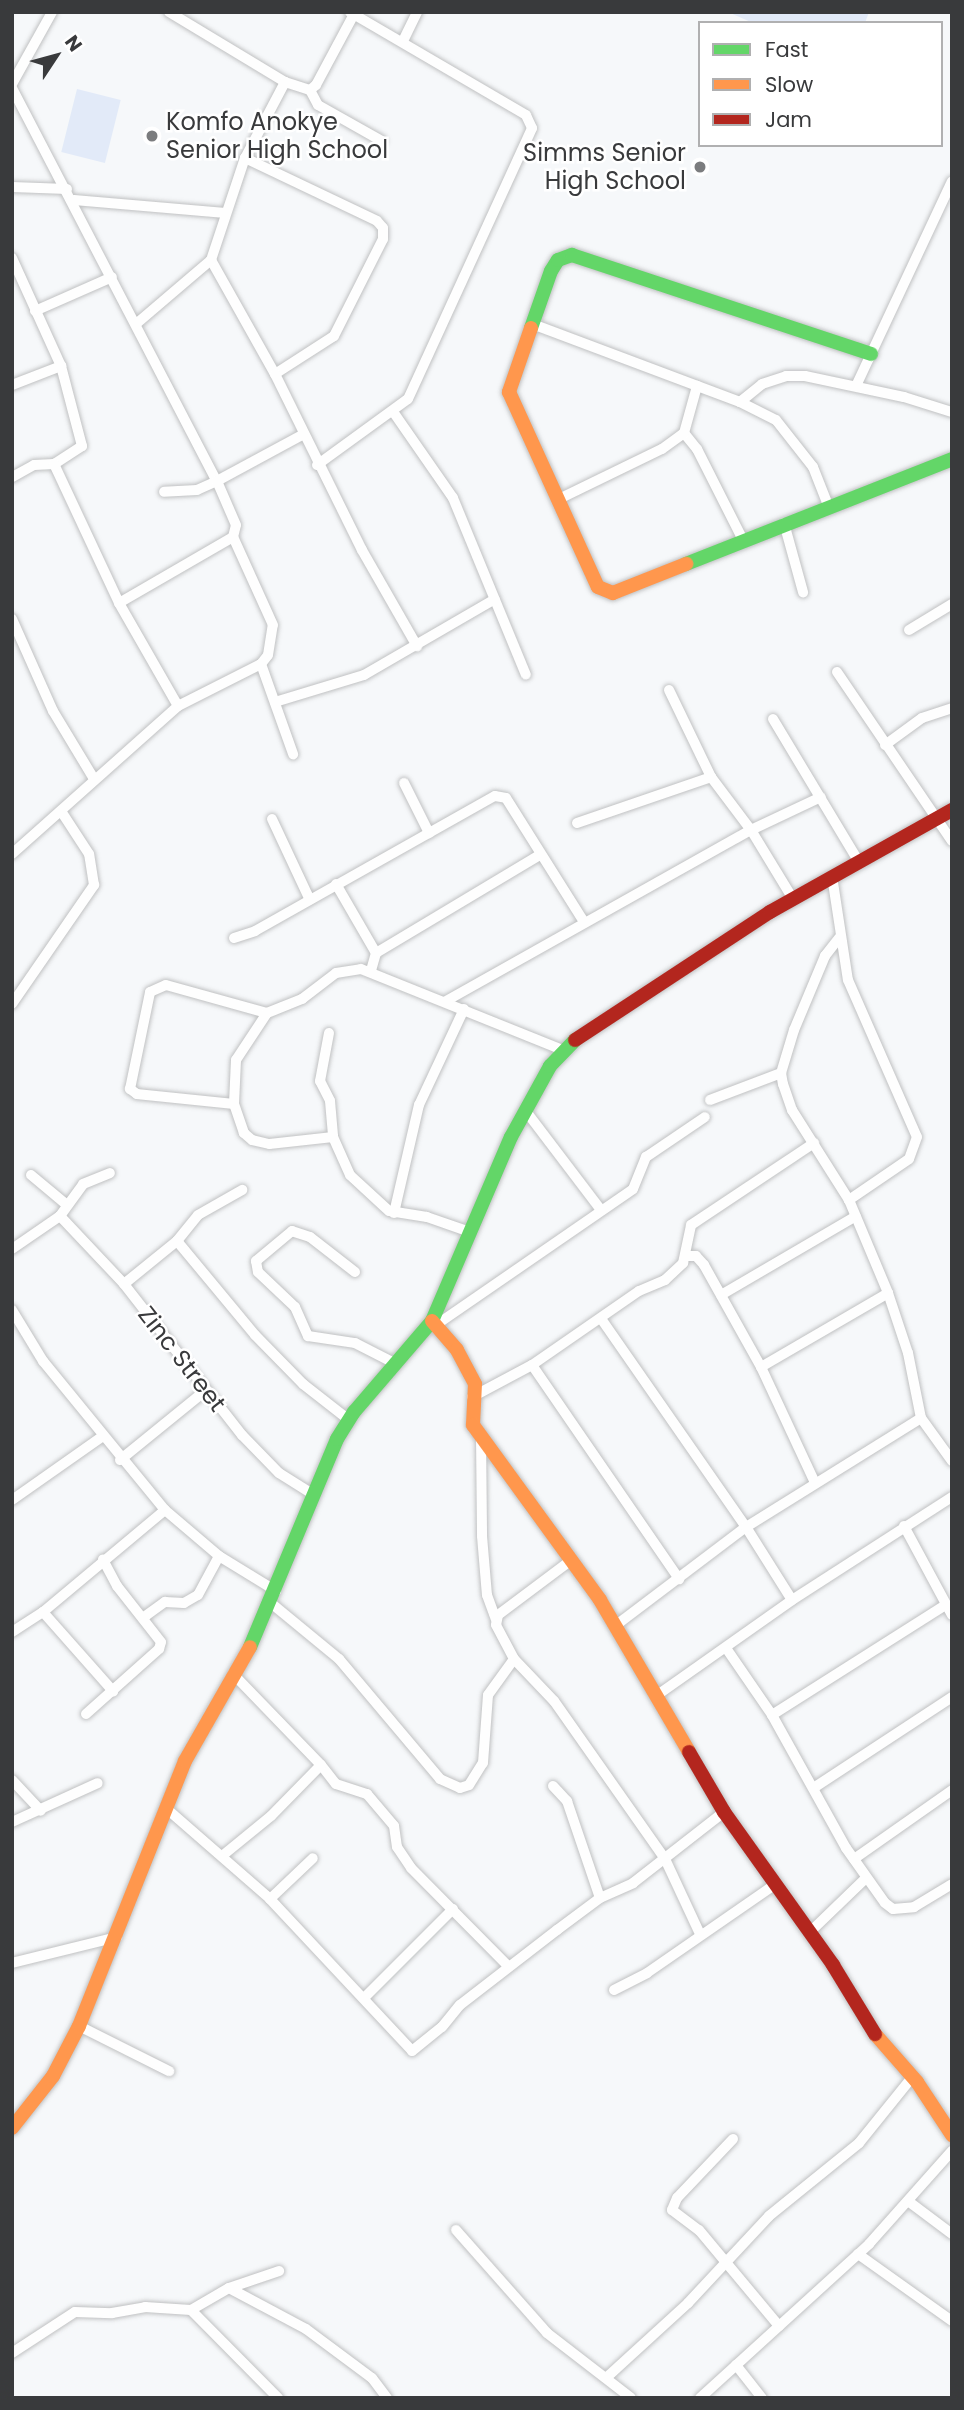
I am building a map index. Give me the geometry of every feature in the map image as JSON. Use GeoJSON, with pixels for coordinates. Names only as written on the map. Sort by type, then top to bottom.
{"type":"FeatureCollection","features":[{"type":"Feature","properties":{"kind":"street"},"geometry":{"type":"LineString","coordinates":[[12,854],[178,706],[261,663],[272,646],[273,625],[233,537],[236,525],[217,481],[13,81],[52,12]]}},
{"type":"Feature","properties":{"kind":"street"},"geometry":{"type":"LineString","coordinates":[[169,12],[285,82],[310,90],[318,105],[382,141]]}},
{"type":"Feature","properties":{"kind":"street"},"geometry":{"type":"LineString","coordinates":[[403,41],[417,12]]}},
{"type":"Feature","properties":{"kind":"street"},"geometry":{"type":"LineString","coordinates":[[310,90],[352,13],[526,115],[532,128],[418,384],[394,413],[317,465]]}},
{"type":"Feature","properties":{"kind":"street"},"geometry":{"type":"LineString","coordinates":[[136,324],[211,260],[245,158],[285,82]]}},
{"type":"Feature","properties":{"kind":"street"},"geometry":{"type":"LineString","coordinates":[[245,158],[377,221],[383,228],[383,239],[334,336],[275,374]]}},
{"type":"Feature","properties":{"kind":"street"},"geometry":{"type":"LineString","coordinates":[[856,386],[952,181]]}},
{"type":"Feature","properties":{"kind":"street"},"geometry":{"type":"LineString","coordinates":[[12,187],[67,188]]}},
{"type":"Feature","properties":{"kind":"street"},"geometry":{"type":"LineString","coordinates":[[74,200],[225,213]]}},
{"type":"Feature","properties":{"kind":"street"},"geometry":{"type":"LineString","coordinates":[[871,354],[572,255],[558,260],[551,271],[535,325],[509,392],[561,498],[587,569],[603,591],[613,593],[828,505],[952,459]]}},
{"type":"Feature","properties":{"kind":"street"},"geometry":{"type":"LineString","coordinates":[[12,258],[61,366],[82,446],[54,464],[34,465],[12,477]]}},
{"type":"Feature","properties":{"kind":"street"},"geometry":{"type":"LineString","coordinates":[[211,260],[275,374],[317,465],[416,646]]}},
{"type":"Feature","properties":{"kind":"street"},"geometry":{"type":"LineString","coordinates":[[35,311],[111,277]]}},
{"type":"Feature","properties":{"kind":"street"},"geometry":{"type":"LineString","coordinates":[[535,325],[740,402],[776,420],[792,436],[813,467],[828,505]]}},
{"type":"Feature","properties":{"kind":"street"},"geometry":{"type":"LineString","coordinates":[[12,386],[61,366]]}},
{"type":"Feature","properties":{"kind":"street"},"geometry":{"type":"LineString","coordinates":[[740,402],[762,384],[786,376],[856,386],[952,412]]}},
{"type":"Feature","properties":{"kind":"street"},"geometry":{"type":"LineString","coordinates":[[561,498],[662,449],[684,433],[696,386]]}},
{"type":"Feature","properties":{"kind":"street"},"geometry":{"type":"LineString","coordinates":[[394,413],[453,498],[526,675]]}},
{"type":"Feature","properties":{"kind":"street"},"geometry":{"type":"LineString","coordinates":[[684,433],[697,449],[743,540]]}},
{"type":"Feature","properties":{"kind":"street"},"geometry":{"type":"LineString","coordinates":[[164,492],[197,490],[302,435]]}},
{"type":"Feature","properties":{"kind":"street"},"geometry":{"type":"LineString","coordinates":[[54,464],[119,603],[178,706]]}},
{"type":"Feature","properties":{"kind":"street"},"geometry":{"type":"LineString","coordinates":[[784,523],[803,592]]}},
{"type":"Feature","properties":{"kind":"street"},"geometry":{"type":"LineString","coordinates":[[119,603],[233,537]]}},
{"type":"Feature","properties":{"kind":"street"},"geometry":{"type":"LineString","coordinates":[[275,702],[364,675],[495,599]]}},
{"type":"Feature","properties":{"kind":"street"},"geometry":{"type":"LineString","coordinates":[[909,630],[952,604]]}},
{"type":"Feature","properties":{"kind":"street"},"geometry":{"type":"LineString","coordinates":[[12,619],[53,711],[94,779]]}},
{"type":"Feature","properties":{"kind":"street"},"geometry":{"type":"LineString","coordinates":[[261,663],[293,754]]}},
{"type":"Feature","properties":{"kind":"street"},"geometry":{"type":"LineString","coordinates":[[836,672],[952,841]]}},
{"type":"Feature","properties":{"kind":"street"},"geometry":{"type":"LineString","coordinates":[[669,690],[711,777],[751,830],[793,899]]}},
{"type":"Feature","properties":{"kind":"street"},"geometry":{"type":"LineString","coordinates":[[885,745],[922,718],[952,708]]}},
{"type":"Feature","properties":{"kind":"street"},"geometry":{"type":"LineString","coordinates":[[773,719],[859,862]]}},
{"type":"Feature","properties":{"kind":"street"},"geometry":{"type":"LineString","coordinates":[[577,823],[711,777]]}},
{"type":"Feature","properties":{"kind":"street"},"geometry":{"type":"LineString","coordinates":[[404,783],[429,833]]}},
{"type":"Feature","properties":{"kind":"street"},"geometry":{"type":"LineString","coordinates":[[234,938],[310,900],[495,796],[506,798],[584,922]]}},
{"type":"Feature","properties":{"kind":"street"},"geometry":{"type":"LineString","coordinates":[[446,1001],[751,830],[821,797]]}},
{"type":"Feature","properties":{"kind":"street"},"geometry":{"type":"LineString","coordinates":[[434,1323],[470,1231],[525,1110],[563,1050],[604,1018],[793,899],[952,810]]}},
{"type":"Feature","properties":{"kind":"street"},"geometry":{"type":"LineString","coordinates":[[12,1004],[94,884],[89,854],[61,811]]}},
{"type":"Feature","properties":{"kind":"street"},"geometry":{"type":"LineString","coordinates":[[271,819],[310,900]]}},
{"type":"Feature","properties":{"kind":"street"},"geometry":{"type":"LineString","coordinates":[[371,971],[376,953],[540,855]]}},
{"type":"Feature","properties":{"kind":"street"},"geometry":{"type":"LineString","coordinates":[[832,876],[839,938],[852,990],[917,1137],[909,1159],[849,1200]]}},
{"type":"Feature","properties":{"kind":"street"},"geometry":{"type":"LineString","coordinates":[[336,884],[376,953]]}},
{"type":"Feature","properties":{"kind":"street"},"geometry":{"type":"LineString","coordinates":[[839,938],[820,967],[781,1073],[792,1110],[849,1200],[888,1293],[908,1353],[921,1418],[952,1461]]}},
{"type":"Feature","properties":{"kind":"street"},"geometry":{"type":"LineString","coordinates":[[333,1137],[258,1143],[244,1133],[234,1104],[236,1060],[267,1013],[302,999],[336,973],[371,971],[563,1050]]}},
{"type":"Feature","properties":{"kind":"street"},"geometry":{"type":"LineString","coordinates":[[234,1104],[137,1094],[130,1089],[139,1029],[150,992],[166,985],[267,1013]]}},
{"type":"Feature","properties":{"kind":"street"},"geometry":{"type":"LineString","coordinates":[[394,1213],[419,1105],[464,1009]]}},
{"type":"Feature","properties":{"kind":"street"},"geometry":{"type":"LineString","coordinates":[[329,1033],[320,1081],[330,1101],[333,1137],[351,1175],[394,1213],[427,1217],[470,1231]]}},
{"type":"Feature","properties":{"kind":"street"},"geometry":{"type":"LineString","coordinates":[[710,1100],[781,1073]]}},
{"type":"Feature","properties":{"kind":"street"},"geometry":{"type":"LineString","coordinates":[[525,1110],[601,1210]]}},
{"type":"Feature","properties":{"kind":"street"},"geometry":{"type":"LineString","coordinates":[[13,2123],[53,2076],[79,2026],[118,1937],[202,1725],[274,1597],[311,1493],[349,1420],[394,1363],[434,1323],[634,1189],[646,1157],[705,1117]]}},
{"type":"Feature","properties":{"kind":"street"},"geometry":{"type":"LineString","coordinates":[[472,1397],[532,1365],[602,1320],[639,1291],[670,1276],[687,1255],[691,1225],[814,1143]]}},
{"type":"Feature","properties":{"kind":"street"},"geometry":{"type":"LineString","coordinates":[[12,1249],[60,1216],[83,1184],[110,1173]]}},
{"type":"Feature","properties":{"kind":"street"},"geometry":{"type":"LineString","coordinates":[[32,1175],[67,1205]]}},
{"type":"Feature","properties":{"kind":"street"},"geometry":{"type":"LineString","coordinates":[[124,1284],[177,1241],[198,1215],[242,1190]]}},
{"type":"Feature","properties":{"kind":"street","name":"Zinc Street"},"geometry":{"type":"LineString","coordinates":[[60,1216],[124,1284],[205,1390],[279,1474],[311,1493]]}},
{"type":"Feature","properties":{"kind":"street"},"geometry":{"type":"LineString","coordinates":[[721,1296],[856,1216]]}},
{"type":"Feature","properties":{"kind":"street"},"geometry":{"type":"LineString","coordinates":[[355,1272],[310,1237],[292,1231],[256,1261],[258,1272],[295,1307],[308,1336],[355,1343],[394,1363]]}},
{"type":"Feature","properties":{"kind":"street"},"geometry":{"type":"LineString","coordinates":[[177,1241],[255,1335],[303,1384],[349,1420]]}},
{"type":"Feature","properties":{"kind":"street"},"geometry":{"type":"LineString","coordinates":[[687,1255],[696,1256],[704,1265],[761,1367],[815,1483]]}},
{"type":"Feature","properties":{"kind":"street"},"geometry":{"type":"LineString","coordinates":[[761,1367],[888,1293]]}},
{"type":"Feature","properties":{"kind":"street"},"geometry":{"type":"LineString","coordinates":[[12,1311],[43,1361],[120,1460],[165,1510],[219,1556],[274,1597],[339,1659],[440,1779],[460,1788],[469,1784],[483,1763],[488,1695],[514,1659]]}},
{"type":"Feature","properties":{"kind":"street"},"geometry":{"type":"LineString","coordinates":[[602,1320],[746,1527],[792,1600]]}},
{"type":"Feature","properties":{"kind":"street"},"geometry":{"type":"LineString","coordinates":[[434,1323],[468,1368],[475,1384],[471,1420],[481,1436],[615,1626],[724,1812],[810,1931],[874,2032],[913,2077],[952,2135]]}},
{"type":"Feature","properties":{"kind":"street"},"geometry":{"type":"LineString","coordinates":[[532,1365],[679,1579]]}},
{"type":"Feature","properties":{"kind":"street"},"geometry":{"type":"LineString","coordinates":[[120,1460],[205,1390]]}},
{"type":"Feature","properties":{"kind":"street"},"geometry":{"type":"LineString","coordinates":[[615,1626],[746,1527],[921,1418]]}},
{"type":"Feature","properties":{"kind":"street"},"geometry":{"type":"LineString","coordinates":[[13,1497],[103,1436]]}},
{"type":"Feature","properties":{"kind":"street"},"geometry":{"type":"LineString","coordinates":[[481,1436],[482,1536],[487,1595],[496,1620],[514,1659],[554,1701],[665,1859],[700,1934]]}},
{"type":"Feature","properties":{"kind":"street"},"geometry":{"type":"LineString","coordinates":[[656,1696],[792,1600],[952,1497]]}},
{"type":"Feature","properties":{"kind":"street"},"geometry":{"type":"LineString","coordinates":[[14,1626],[43,1612],[165,1510]]}},
{"type":"Feature","properties":{"kind":"street"},"geometry":{"type":"LineString","coordinates":[[904,1526],[944,1606],[952,1615]]}},
{"type":"Feature","properties":{"kind":"street"},"geometry":{"type":"LineString","coordinates":[[144,1618],[165,1602],[184,1604],[198,1595],[219,1556]]}},
{"type":"Feature","properties":{"kind":"street"},"geometry":{"type":"LineString","coordinates":[[86,1714],[159,1649],[159,1637],[117,1586],[103,1560]]}},
{"type":"Feature","properties":{"kind":"street"},"geometry":{"type":"LineString","coordinates":[[496,1620],[570,1561]]}},
{"type":"Feature","properties":{"kind":"street"},"geometry":{"type":"LineString","coordinates":[[772,1716],[944,1606]]}},
{"type":"Feature","properties":{"kind":"street"},"geometry":{"type":"LineString","coordinates":[[43,1612],[113,1691]]}},
{"type":"Feature","properties":{"kind":"street"},"geometry":{"type":"LineString","coordinates":[[726,1648],[772,1716],[866,1878],[893,1909],[914,1907],[952,1884]]}},
{"type":"Feature","properties":{"kind":"street"},"geometry":{"type":"LineString","coordinates":[[233,1674],[337,1784],[367,1794],[394,1826],[397,1847],[411,1868],[509,1967]]}},
{"type":"Feature","properties":{"kind":"street"},"geometry":{"type":"LineString","coordinates":[[815,1787],[952,1697]]}},
{"type":"Feature","properties":{"kind":"street"},"geometry":{"type":"LineString","coordinates":[[222,1856],[271,1816],[321,1765]]}},
{"type":"Feature","properties":{"kind":"street"},"geometry":{"type":"LineString","coordinates":[[12,1780],[41,1811]]}},
{"type":"Feature","properties":{"kind":"street"},"geometry":{"type":"LineString","coordinates":[[12,1822],[98,1783]]}},
{"type":"Feature","properties":{"kind":"street"},"geometry":{"type":"LineString","coordinates":[[553,1786],[567,1801],[600,1898]]}},
{"type":"Feature","properties":{"kind":"street"},"geometry":{"type":"LineString","coordinates":[[854,1859],[952,1790]]}},
{"type":"Feature","properties":{"kind":"street"},"geometry":{"type":"LineString","coordinates":[[167,1810],[270,1899],[366,1996],[412,2051],[509,1967],[600,1898],[632,1883],[724,1812]]}},
{"type":"Feature","properties":{"kind":"street"},"geometry":{"type":"LineString","coordinates":[[270,1899],[313,1858]]}},
{"type":"Feature","properties":{"kind":"street"},"geometry":{"type":"LineString","coordinates":[[810,1931],[866,1878]]}},
{"type":"Feature","properties":{"kind":"street"},"geometry":{"type":"LineString","coordinates":[[614,1990],[776,1883]]}},
{"type":"Feature","properties":{"kind":"street"},"geometry":{"type":"LineString","coordinates":[[366,1996],[453,1909]]}},
{"type":"Feature","properties":{"kind":"street"},"geometry":{"type":"LineString","coordinates":[[12,1964],[118,1937]]}},
{"type":"Feature","properties":{"kind":"street"},"geometry":{"type":"LineString","coordinates":[[79,2026],[169,2071]]}},
{"type":"Feature","properties":{"kind":"street"},"geometry":{"type":"LineString","coordinates":[[606,2378],[725,2264],[779,2207],[859,2143],[913,2077]]}},
{"type":"Feature","properties":{"kind":"street"},"geometry":{"type":"LineString","coordinates":[[733,2139],[677,2198],[672,2210],[691,2221],[779,2326]]}},
{"type":"Feature","properties":{"kind":"street"},"geometry":{"type":"LineString","coordinates":[[700,2398],[858,2254],[952,2151]]}},
{"type":"Feature","properties":{"kind":"street"},"geometry":{"type":"LineString","coordinates":[[908,2200],[952,2234]]}},
{"type":"Feature","properties":{"kind":"street"},"geometry":{"type":"LineString","coordinates":[[456,2230],[547,2333],[631,2398]]}},
{"type":"Feature","properties":{"kind":"street"},"geometry":{"type":"LineString","coordinates":[[858,2254],[952,2321]]}},
{"type":"Feature","properties":{"kind":"street"},"geometry":{"type":"LineString","coordinates":[[12,2353],[75,2312],[112,2313],[145,2307],[191,2310],[229,2288],[279,2271]]}},
{"type":"Feature","properties":{"kind":"street"},"geometry":{"type":"LineString","coordinates":[[229,2288],[306,2329],[372,2378],[387,2398]]}},
{"type":"Feature","properties":{"kind":"street"},"geometry":{"type":"LineString","coordinates":[[191,2310],[278,2398]]}},
{"type":"Feature","properties":{"kind":"street"},"geometry":{"type":"LineString","coordinates":[[736,2365],[762,2398]]}},
{"type":"Feature","properties":{"kind":"shaded area"},"geometry":{"type":"Polygon","coordinates":[[[728,12],[869,12],[866,21],[748,21],[728,12]]]}},
{"type":"Feature","properties":{"kind":"shaded area"},"geometry":{"type":"Polygon","coordinates":[[[77,89],[121,100],[105,163],[61,152],[77,89]]]}},
{"type":"Feature","properties":{"kind":"traffic: fast"},"geometry":{"type":"LineString","coordinates":[[531,328],[551,271],[558,260],[572,255],[871,354]]}},
{"type":"Feature","properties":{"kind":"traffic: fast"},"geometry":{"type":"LineString","coordinates":[[686,564],[952,459]]}},
{"type":"Feature","properties":{"kind":"traffic: fast"},"geometry":{"type":"LineString","coordinates":[[250,1647],[337,1439],[354,1412],[432,1321],[511,1137],[550,1066],[575,1040]]}},
{"type":"Feature","properties":{"kind":"traffic: slow"},"geometry":{"type":"LineString","coordinates":[[531,328],[509,392],[598,587],[613,593],[686,564]]}},
{"type":"Feature","properties":{"kind":"traffic: slow"},"geometry":{"type":"LineString","coordinates":[[432,1321],[457,1350],[475,1384],[473,1425],[600,1600],[689,1752]]}},
{"type":"Feature","properties":{"kind":"traffic: slow"},"geometry":{"type":"LineString","coordinates":[[12,2128],[53,2076],[79,2026],[185,1761],[250,1647]]}},
{"type":"Feature","properties":{"kind":"traffic: slow"},"geometry":{"type":"LineString","coordinates":[[875,2034],[917,2082],[952,2135]]}},
{"type":"Feature","properties":{"kind":"traffic: jam"},"geometry":{"type":"LineString","coordinates":[[575,1040],[770,912],[952,810]]}},
{"type":"Feature","properties":{"kind":"traffic: jam"},"geometry":{"type":"LineString","coordinates":[[689,1752],[724,1812],[833,1965],[875,2034]]}},
{"type":"Feature","properties":{"kind":"place","name":"Komfo Anokye Senior High School"},"geometry":{"type":"Point","coordinates":[152,136]}},
{"type":"Feature","properties":{"kind":"place","name":"Simms Senior High School"},"geometry":{"type":"Point","coordinates":[700,167]}}]}
